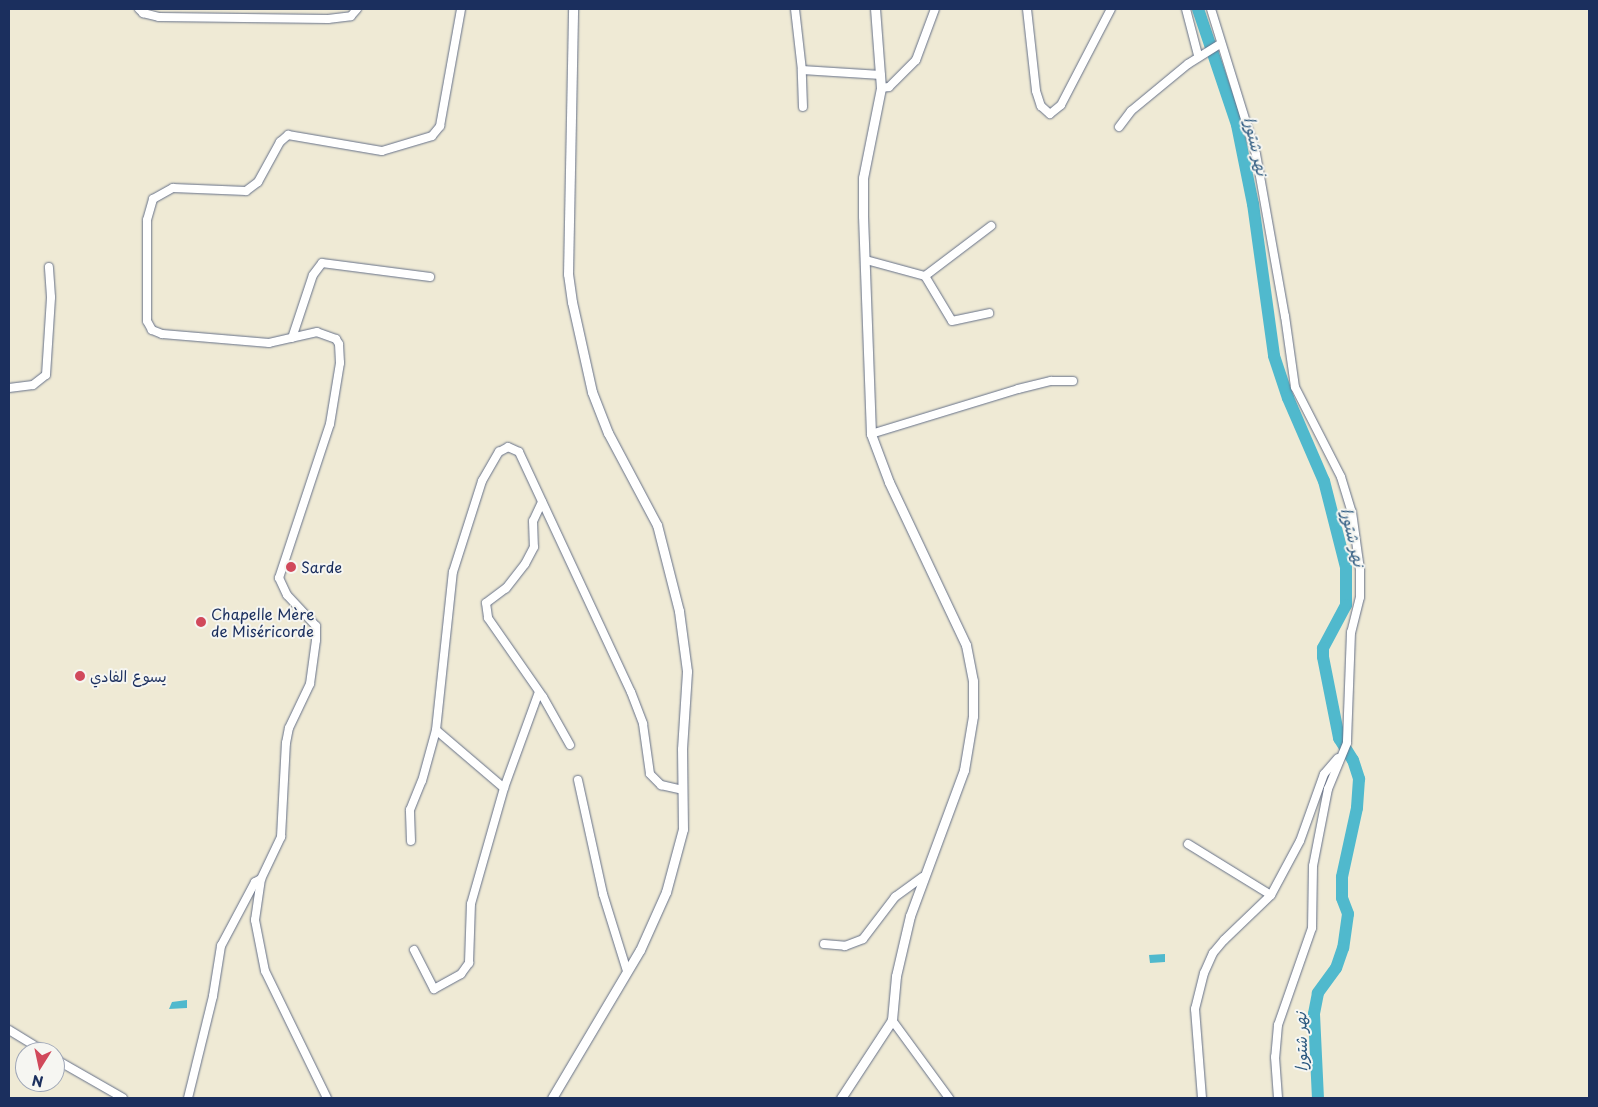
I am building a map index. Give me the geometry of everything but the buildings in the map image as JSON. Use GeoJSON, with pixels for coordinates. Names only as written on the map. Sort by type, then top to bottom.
{"type":"FeatureCollection","features":[{"type":"Feature","properties":{"kind":"street"},"geometry":{"type":"LineString","coordinates":[[139,9],[143,13],[160,17],[328,19],[351,16],[357,9]]}},
{"type":"Feature","properties":{"kind":"street"},"geometry":{"type":"LineString","coordinates":[[327,1098],[275,995],[260,958],[255,920],[260,879],[281,837],[286,743],[289,728],[310,684],[316,640],[316,626],[287,595],[279,578],[330,424],[340,363],[339,344],[327,334],[317,332],[292,338],[260,342],[167,334],[152,330],[147,321],[146,228],[153,199],[161,192],[183,187],[246,191],[258,182],[280,142],[288,135],[382,151],[432,136],[440,126],[461,9]]}},
{"type":"Feature","properties":{"kind":"street"},"geometry":{"type":"LineString","coordinates":[[552,1098],[651,930],[666,892],[682,838],[687,666],[679,611],[657,525],[608,433],[592,392],[568,274],[574,9]]}},
{"type":"Feature","properties":{"kind":"street"},"geometry":{"type":"LineString","coordinates":[[795,9],[802,70],[803,108]]}},
{"type":"Feature","properties":{"kind":"street"},"geometry":{"type":"LineString","coordinates":[[841,1098],[892,1020],[902,946],[923,877],[970,748],[974,708],[972,672],[960,628],[889,482],[872,434],[863,178],[881,88],[874,9]]}},
{"type":"Feature","properties":{"kind":"street"},"geometry":{"type":"LineString","coordinates":[[881,88],[889,87],[916,60],[936,9]]}},
{"type":"Feature","properties":{"kind":"street"},"geometry":{"type":"LineString","coordinates":[[1027,9],[1036,91],[1041,106],[1050,114],[1061,105],[1111,9]]}},
{"type":"Feature","properties":{"kind":"street"},"geometry":{"type":"LineString","coordinates":[[1186,9],[1198,55]]}},
{"type":"Feature","properties":{"kind":"street"},"geometry":{"type":"LineString","coordinates":[[1211,9],[1217,45],[1256,154],[1286,316],[1294,387],[1341,477],[1356,534],[1360,597],[1351,632],[1347,743],[1328,789],[1313,866],[1312,928],[1278,1025],[1275,1057],[1278,1098]]}},
{"type":"Feature","properties":{"kind":"street"},"geometry":{"type":"LineString","coordinates":[[1119,127],[1132,111],[1198,55],[1217,45]]}},
{"type":"Feature","properties":{"kind":"street"},"geometry":{"type":"LineString","coordinates":[[802,70],[881,75]]}},
{"type":"Feature","properties":{"kind":"street"},"geometry":{"type":"LineString","coordinates":[[925,276],[991,226]]}},
{"type":"Feature","properties":{"kind":"street"},"geometry":{"type":"LineString","coordinates":[[866,260],[925,276],[952,321],[989,313]]}},
{"type":"Feature","properties":{"kind":"street"},"geometry":{"type":"LineString","coordinates":[[292,338],[312,274],[322,264],[430,277]]}},
{"type":"Feature","properties":{"kind":"street"},"geometry":{"type":"LineString","coordinates":[[9,388],[33,385],[46,375],[51,297],[49,267]]}},
{"type":"Feature","properties":{"kind":"street"},"geometry":{"type":"LineString","coordinates":[[872,434],[1018,389],[1051,381],[1073,381]]}},
{"type":"Feature","properties":{"kind":"street"},"geometry":{"type":"LineString","coordinates":[[411,841],[410,810],[422,781],[436,730],[453,572],[482,481],[504,449],[513,447],[519,452],[641,715],[650,774],[661,785],[682,790]]}},
{"type":"Feature","properties":{"kind":"street"},"geometry":{"type":"LineString","coordinates":[[542,502],[533,521],[534,547],[525,564],[506,588],[486,603],[488,618],[539,692],[570,745]]}},
{"type":"Feature","properties":{"kind":"street"},"geometry":{"type":"LineString","coordinates":[[414,950],[434,990],[461,974],[469,962],[471,904],[504,788],[539,692]]}},
{"type":"Feature","properties":{"kind":"street"},"geometry":{"type":"LineString","coordinates":[[436,730],[504,788]]}},
{"type":"Feature","properties":{"kind":"street"},"geometry":{"type":"LineString","coordinates":[[1202,1098],[1195,1009],[1204,972],[1218,946],[1271,894],[1300,841],[1324,774],[1342,753]]}},
{"type":"Feature","properties":{"kind":"street"},"geometry":{"type":"LineString","coordinates":[[578,780],[603,894],[628,971]]}},
{"type":"Feature","properties":{"kind":"street"},"geometry":{"type":"LineString","coordinates":[[1188,844],[1271,894]]}},
{"type":"Feature","properties":{"kind":"street"},"geometry":{"type":"LineString","coordinates":[[824,944],[845,946],[863,939],[895,897],[923,877]]}},
{"type":"Feature","properties":{"kind":"street"},"geometry":{"type":"LineString","coordinates":[[188,1098],[214,996],[221,946],[234,917],[255,882],[260,879]]}},
{"type":"Feature","properties":{"kind":"street"},"geometry":{"type":"LineString","coordinates":[[892,1020],[949,1098]]}},
{"type":"Feature","properties":{"kind":"street"},"geometry":{"type":"LineString","coordinates":[[9,1030],[29,1042]]}},
{"type":"Feature","properties":{"kind":"street"},"geometry":{"type":"LineString","coordinates":[[65,1065],[123,1098]]}},
{"type":"Feature","properties":{"kind":"water"},"geometry":{"type":"Polygon","coordinates":[[[1165,954],[1165,962],[1150,963],[1149,955],[1165,954]]]}},
{"type":"Feature","properties":{"kind":"water"},"geometry":{"type":"Polygon","coordinates":[[[187,1000],[187,1008],[169,1009],[172,1002],[187,1000]]]}},
{"type":"Feature","properties":{"kind":"waterway","name":"نهر شتورا"},"geometry":{"type":"LineString","coordinates":[[1198,9],[1237,125],[1253,204],[1274,356],[1288,398],[1324,481],[1346,567],[1346,605],[1323,648],[1323,657],[1339,738],[1353,760],[1359,779],[1357,808],[1342,877],[1342,898],[1348,914],[1343,948],[1336,968],[1318,993],[1314,1014],[1318,1098]]}},
{"type":"Feature","properties":{"kind":"place","name":"Sarde"},"geometry":{"type":"Point","coordinates":[291,567]}},
{"type":"Feature","properties":{"kind":"place","name":"Chapelle Mère de Miséricorde"},"geometry":{"type":"Point","coordinates":[201,622]}},
{"type":"Feature","properties":{"kind":"place","name":"يسوع الفادي"},"geometry":{"type":"Point","coordinates":[80,676]}}]}
